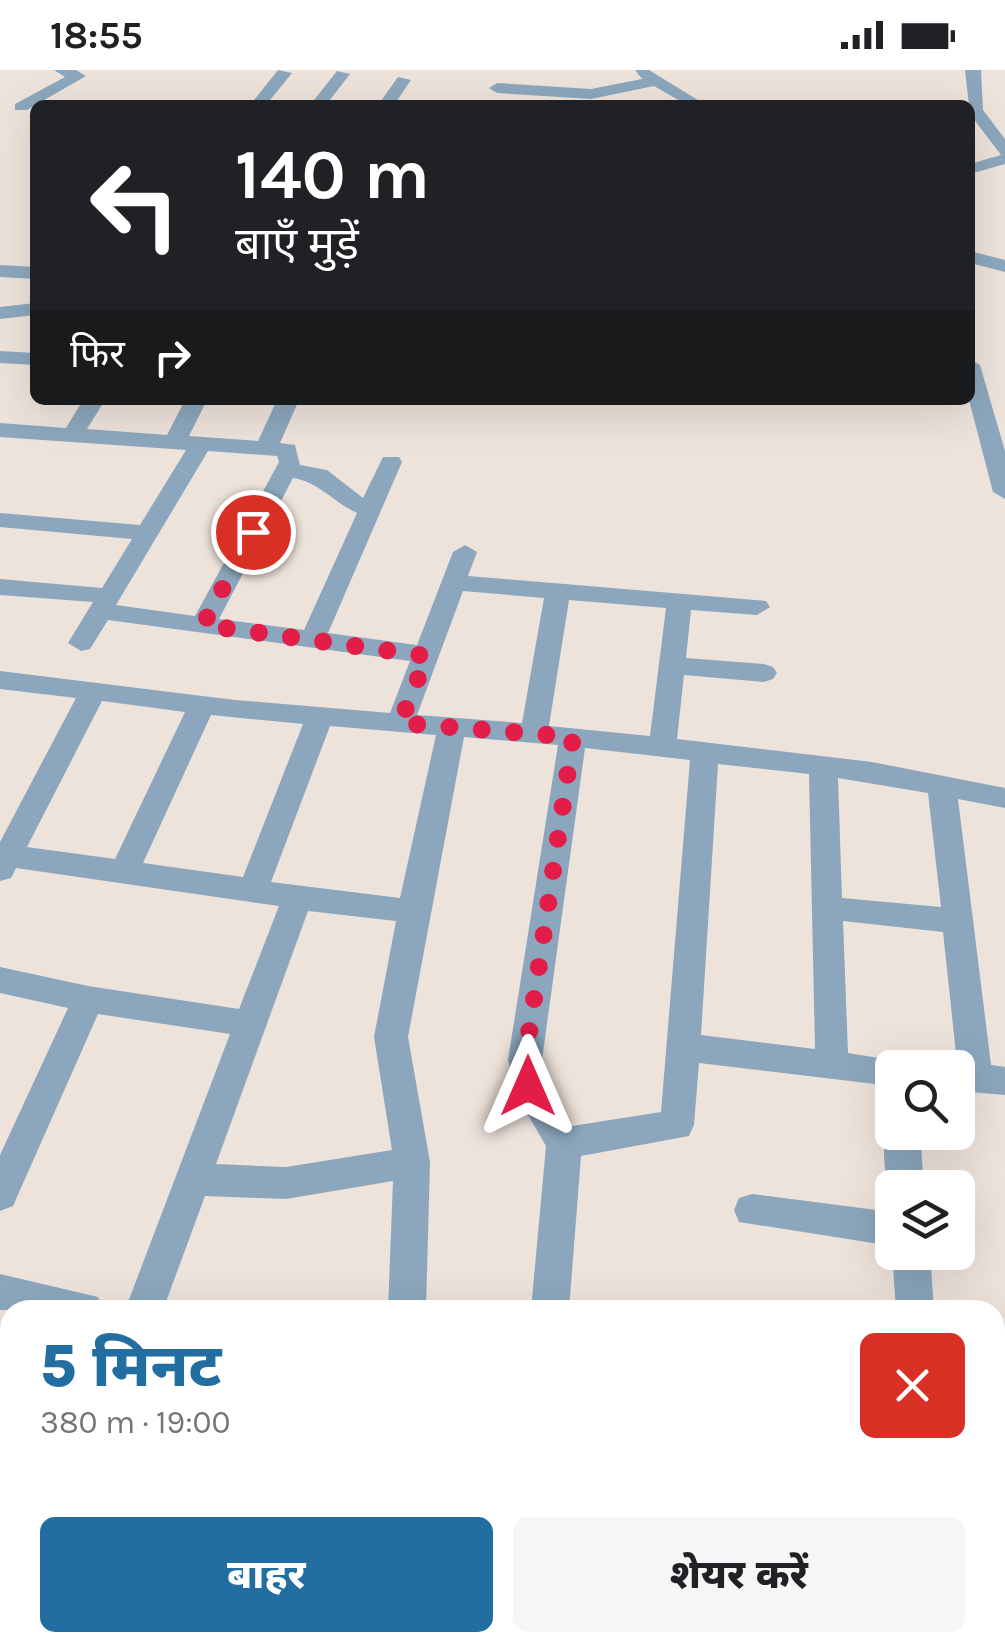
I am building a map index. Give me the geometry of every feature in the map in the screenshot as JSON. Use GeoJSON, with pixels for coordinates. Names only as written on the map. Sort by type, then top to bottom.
{"type":"FeatureCollection","features":[{"type":"Feature","properties":{"kind":"street"},"geometry":{"type":"LineString","coordinates":[[42,100],[78,76],[62,70]]}},
{"type":"Feature","properties":{"kind":"street"},"geometry":{"type":"LineString","coordinates":[[528,70],[531,98]]}},
{"type":"Feature","properties":{"kind":"street"},"geometry":{"type":"LineString","coordinates":[[639,70],[689,100]]}},
{"type":"Feature","properties":{"kind":"street"},"geometry":{"type":"LineString","coordinates":[[973,70],[976,110],[1005,151]]}},
{"type":"Feature","properties":{"kind":"street"},"geometry":{"type":"LineString","coordinates":[[262,100],[284,74]]}},
{"type":"Feature","properties":{"kind":"street"},"geometry":{"type":"LineString","coordinates":[[322,100],[342,74]]}},
{"type":"Feature","properties":{"kind":"street"},"geometry":{"type":"LineString","coordinates":[[389,100],[403,80]]}},
{"type":"Feature","properties":{"kind":"street"},"geometry":{"type":"LineString","coordinates":[[497,88],[531,98],[590,100],[657,81]]}},
{"type":"Feature","properties":{"kind":"street"},"geometry":{"type":"LineString","coordinates":[[0,100],[28,109]]}},
{"type":"Feature","properties":{"kind":"street"},"geometry":{"type":"LineString","coordinates":[[975,168],[1005,159]]}},
{"type":"Feature","properties":{"kind":"street"},"geometry":{"type":"LineString","coordinates":[[975,258],[1005,266]]}},
{"type":"Feature","properties":{"kind":"street"},"geometry":{"type":"LineString","coordinates":[[0,272],[30,273]]}},
{"type":"Feature","properties":{"kind":"street"},"geometry":{"type":"LineString","coordinates":[[0,313],[30,310]]}},
{"type":"Feature","properties":{"kind":"street"},"geometry":{"type":"LineString","coordinates":[[0,357],[30,359]]}},
{"type":"Feature","properties":{"kind":"street"},"geometry":{"type":"LineString","coordinates":[[975,394],[996,427],[1005,492]]}},
{"type":"Feature","properties":{"kind":"street"},"geometry":{"type":"LineString","coordinates":[[73,434],[91,405]]}},
{"type":"Feature","properties":{"kind":"street"},"geometry":{"type":"LineString","coordinates":[[176,440],[194,405]]}},
{"type":"Feature","properties":{"kind":"street"},"geometry":{"type":"LineString","coordinates":[[268,446],[286,405]]}},
{"type":"Feature","properties":{"kind":"street"},"geometry":{"type":"LineString","coordinates":[[0,430],[268,446],[291,453],[286,470],[203,625]]}},
{"type":"Feature","properties":{"kind":"street"},"geometry":{"type":"LineString","coordinates":[[81,644],[202,442]]}},
{"type":"Feature","properties":{"kind":"street"},"geometry":{"type":"LineString","coordinates":[[312,640],[390,462]]}},
{"type":"Feature","properties":{"kind":"street"},"geometry":{"type":"LineString","coordinates":[[286,470],[319,475],[346,500],[370,510]]}},
{"type":"Feature","properties":{"kind":"street"},"geometry":{"type":"LineString","coordinates":[[0,520],[146,534]]}},
{"type":"Feature","properties":{"kind":"street"},"geometry":{"type":"LineString","coordinates":[[400,723],[465,552]]}},
{"type":"Feature","properties":{"kind":"street"},"geometry":{"type":"LineString","coordinates":[[454,583],[757,607]]}},
{"type":"Feature","properties":{"kind":"street"},"geometry":{"type":"LineString","coordinates":[[2,590],[104,603],[203,625],[427,656]]}},
{"type":"Feature","properties":{"kind":"street"},"geometry":{"type":"LineString","coordinates":[[534,734],[558,591]]}},
{"type":"Feature","properties":{"kind":"street"},"geometry":{"type":"LineString","coordinates":[[662,748],[680,601]]}},
{"type":"Feature","properties":{"kind":"street"},"geometry":{"type":"LineString","coordinates":[[672,665],[764,673]]}},
{"type":"Feature","properties":{"kind":"street"},"geometry":{"type":"LineString","coordinates":[[1,682],[202,705],[573,737],[824,766],[1005,798]]}},
{"type":"Feature","properties":{"kind":"street"},"geometry":{"type":"LineString","coordinates":[[93,692],[4,863],[124,872],[413,911]]}},
{"type":"Feature","properties":{"kind":"street"},"geometry":{"type":"LineString","coordinates":[[124,872],[202,705]]}},
{"type":"Feature","properties":{"kind":"street"},"geometry":{"type":"LineString","coordinates":[[253,890],[320,716]]}},
{"type":"Feature","properties":{"kind":"street"},"geometry":{"type":"LineString","coordinates":[[408,1300],[412,1162],[391,1037],[452,728]]}},
{"type":"Feature","properties":{"kind":"street"},"geometry":{"type":"LineString","coordinates":[[551,1300],[564,1143],[538,1108],[528,1086],[525,1060],[573,737]]}},
{"type":"Feature","properties":{"kind":"street"},"geometry":{"type":"LineString","coordinates":[[564,1143],[677,1125],[704,753]]}},
{"type":"Feature","properties":{"kind":"street"},"geometry":{"type":"LineString","coordinates":[[824,766],[832,1064]]}},
{"type":"Feature","properties":{"kind":"street"},"geometry":{"type":"LineString","coordinates":[[942,786],[980,1079]]}},
{"type":"Feature","properties":{"kind":"street"},"geometry":{"type":"LineString","coordinates":[[148,1300],[296,898]]}},
{"type":"Feature","properties":{"kind":"street"},"geometry":{"type":"LineString","coordinates":[[828,908],[958,920]]}},
{"type":"Feature","properties":{"kind":"street"},"geometry":{"type":"LineString","coordinates":[[0,980],[88,1000],[250,1024]]}},
{"type":"Feature","properties":{"kind":"street"},"geometry":{"type":"LineString","coordinates":[[0,1195],[88,1000]]}},
{"type":"Feature","properties":{"kind":"street"},"geometry":{"type":"LineString","coordinates":[[682,1047],[875,1070]]}},
{"type":"Feature","properties":{"kind":"street"},"geometry":{"type":"LineString","coordinates":[[192,1179],[286,1183],[412,1162]]}},
{"type":"Feature","properties":{"kind":"street"},"geometry":{"type":"LineString","coordinates":[[752,1210],[875,1227]]}},
{"type":"Feature","properties":{"kind":"street"},"geometry":{"type":"LineString","coordinates":[[912,1270],[914,1300]]}},
{"type":"Feature","properties":{"kind":"street"},"geometry":{"type":"LineString","coordinates":[[0,1292],[36,1300]]}},
{"type":"Feature","properties":{"kind":"route"},"geometry":{"type":"LineString","coordinates":[[253,532],[203,625],[427,656],[400,723],[573,737],[525,1060],[528,1086]]}}]}
